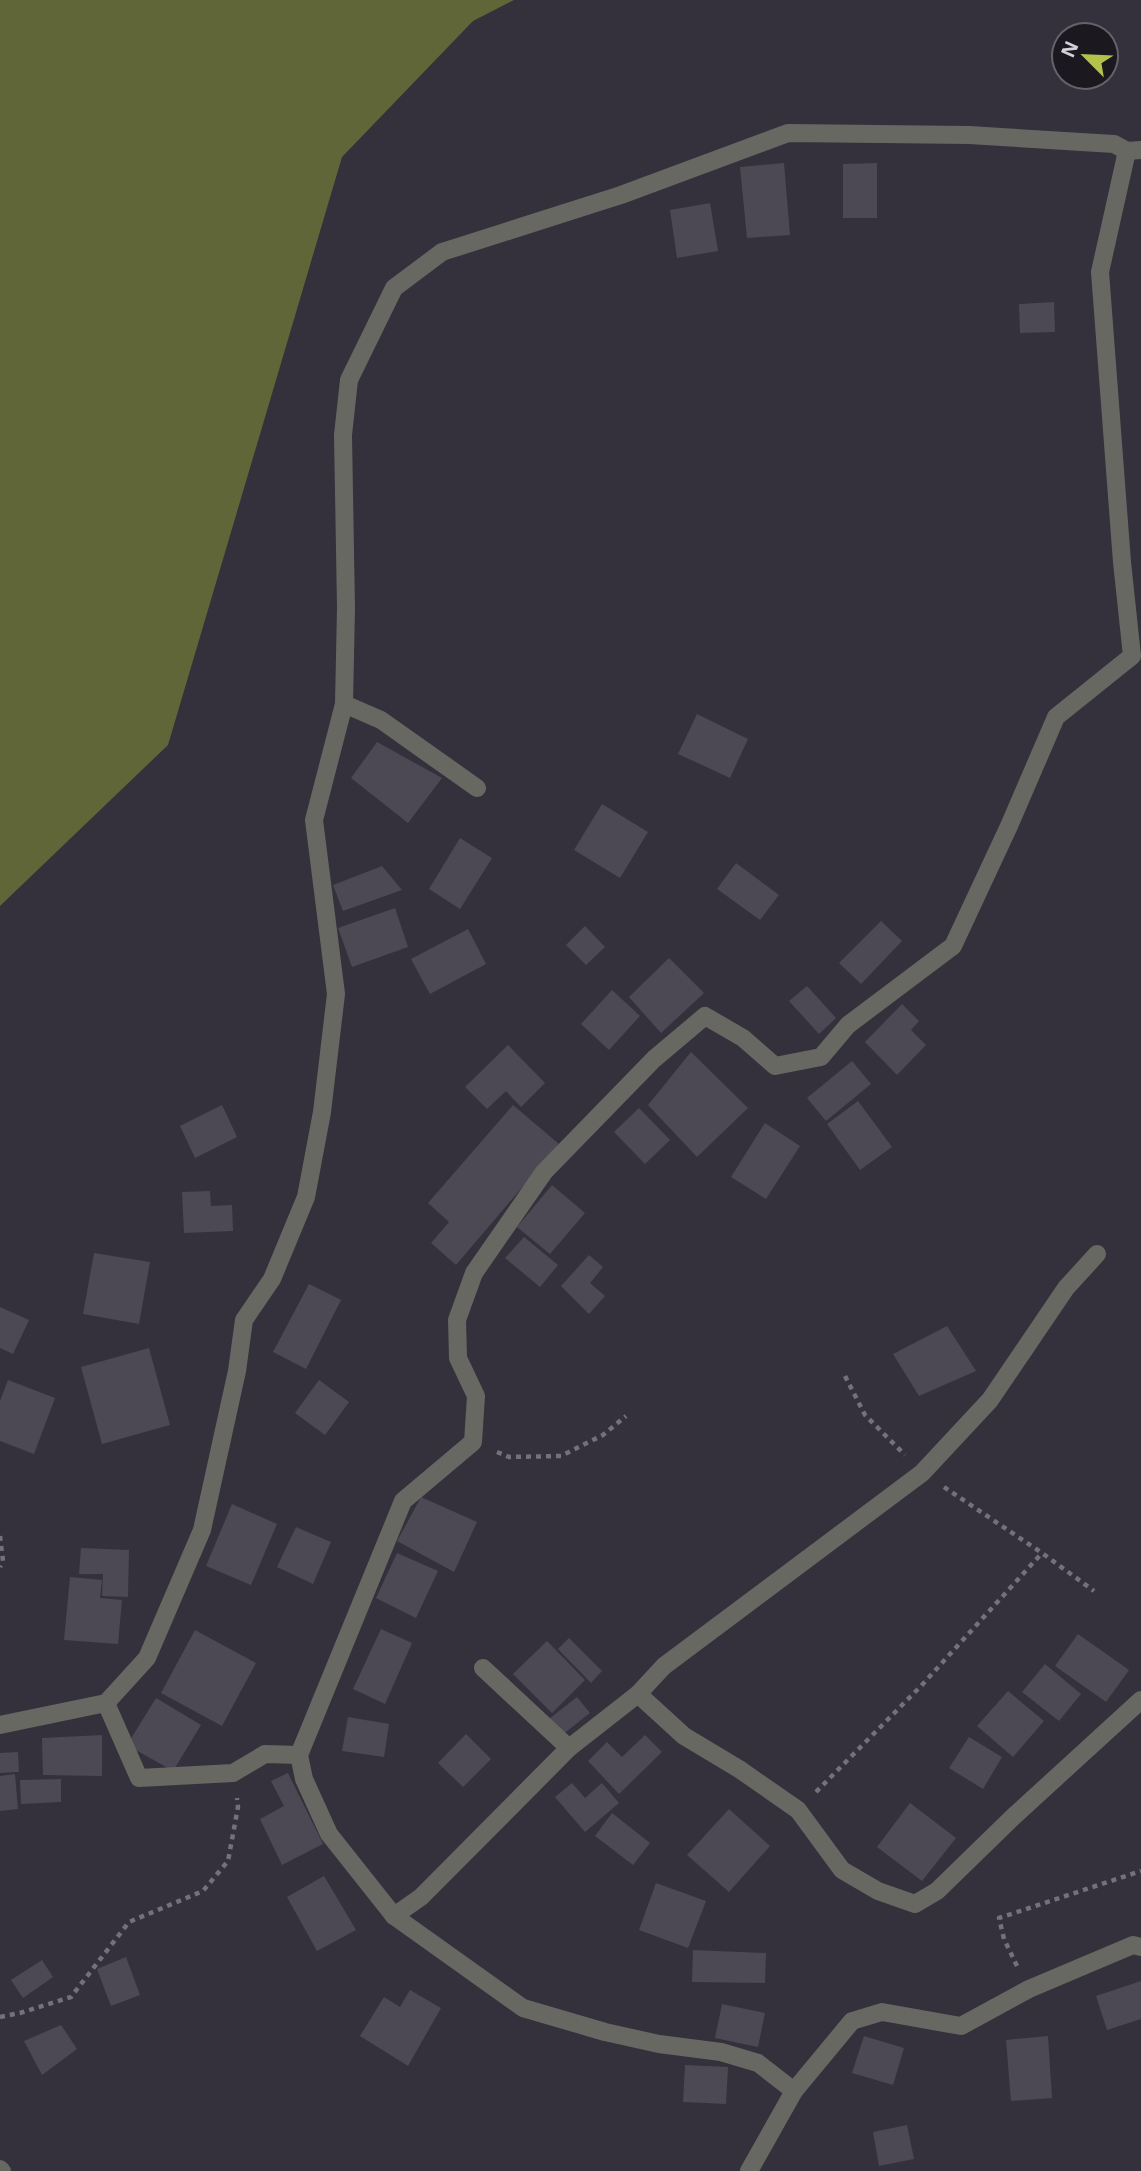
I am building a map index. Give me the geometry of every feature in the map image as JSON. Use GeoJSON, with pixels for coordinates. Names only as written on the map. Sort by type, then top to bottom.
{"type":"FeatureCollection","features":[{"type":"Feature","properties":{"kind":"street"},"geometry":{"type":"LineString","coordinates":[[0,1725],[106,1703],[147,1658],[202,1530],[237,1371],[244,1321],[272,1279],[306,1198],[322,1112],[337,994],[314,820],[344,704],[346,608],[343,435],[349,380],[394,288],[442,252],[621,195],[788,133],[970,135],[1114,144],[1134,151],[1100,272],[1122,562],[1132,656],[1056,717],[1009,827],[953,946],[848,1025],[821,1057],[775,1066],[743,1038],[705,1016],[654,1059],[544,1172],[474,1272],[457,1320],[458,1358],[476,1396],[473,1442],[403,1501],[350,1624],[299,1755],[304,1779],[329,1834],[394,1916],[523,2008],[605,2032],[659,2044],[721,2052],[758,2063],[794,2091]]}},
{"type":"Feature","properties":{"kind":"street"},"geometry":{"type":"LineString","coordinates":[[344,704],[381,720],[477,788]]}},
{"type":"Feature","properties":{"kind":"street"},"geometry":{"type":"LineString","coordinates":[[394,1916],[421,1897],[569,1748],[638,1694],[664,1666],[922,1472],[990,1400],[1066,1288],[1097,1254]]}},
{"type":"Feature","properties":{"kind":"street"},"geometry":{"type":"LineString","coordinates":[[483,1668],[569,1748]]}},
{"type":"Feature","properties":{"kind":"street"},"geometry":{"type":"LineString","coordinates":[[638,1694],[684,1736],[740,1769],[799,1810],[842,1870],[878,1891],[915,1904],[937,1891],[1141,1700]]}},
{"type":"Feature","properties":{"kind":"street"},"geometry":{"type":"LineString","coordinates":[[106,1703],[139,1778],[233,1773],[265,1754],[299,1755]]}},
{"type":"Feature","properties":{"kind":"street"},"geometry":{"type":"LineString","coordinates":[[749,2171],[794,2091],[852,2021],[882,2012],[961,2026],[1029,1989],[1133,1945],[1141,1947]]}},
{"type":"Feature","properties":{"kind":"path"},"geometry":{"type":"LineString","coordinates":[[845,1376],[865,1415],[922,1472],[1094,1591]]}},
{"type":"Feature","properties":{"kind":"path"},"geometry":{"type":"LineString","coordinates":[[473,1442],[509,1457],[561,1456],[603,1435],[626,1416]]}},
{"type":"Feature","properties":{"kind":"path"},"geometry":{"type":"LineString","coordinates":[[0,1536],[3,1561],[0,1567]]}},
{"type":"Feature","properties":{"kind":"path"},"geometry":{"type":"LineString","coordinates":[[799,1810],[921,1686],[1042,1553]]}},
{"type":"Feature","properties":{"kind":"path"},"geometry":{"type":"LineString","coordinates":[[0,2017],[71,1997],[129,1922],[203,1891],[228,1861],[238,1807],[233,1773]]}},
{"type":"Feature","properties":{"kind":"path"},"geometry":{"type":"LineString","coordinates":[[1029,1989],[1004,1938],[999,1918],[1141,1871]]}},
{"type":"Feature","properties":{"kind":"green space"},"geometry":{"type":"Polygon","coordinates":[[[0,0],[514,0],[473,21],[342,157],[168,745],[0,906],[0,0]]]}},
{"type":"Feature","properties":{"kind":"building"},"geometry":{"type":"Polygon","coordinates":[[[784,163],[790,235],[747,238],[740,167],[784,163]]]}},
{"type":"Feature","properties":{"kind":"building"},"geometry":{"type":"Polygon","coordinates":[[[877,163],[877,218],[843,218],[843,164],[877,163]]]}},
{"type":"Feature","properties":{"kind":"building"},"geometry":{"type":"Polygon","coordinates":[[[710,203],[718,251],[677,258],[670,210],[710,203]]]}},
{"type":"Feature","properties":{"kind":"building"},"geometry":{"type":"Polygon","coordinates":[[[1054,302],[1055,332],[1020,333],[1019,304],[1054,302]]]}},
{"type":"Feature","properties":{"kind":"building"},"geometry":{"type":"Polygon","coordinates":[[[697,714],[748,739],[730,778],[678,754],[697,714]]]}},
{"type":"Feature","properties":{"kind":"building"},"geometry":{"type":"Polygon","coordinates":[[[377,742],[442,778],[408,823],[351,778],[377,742]]]}},
{"type":"Feature","properties":{"kind":"building"},"geometry":{"type":"Polygon","coordinates":[[[602,804],[648,832],[620,878],[574,850],[602,804]]]}},
{"type":"Feature","properties":{"kind":"building"},"geometry":{"type":"Polygon","coordinates":[[[460,838],[492,858],[460,909],[429,889],[460,838]]]}},
{"type":"Feature","properties":{"kind":"building"},"geometry":{"type":"Polygon","coordinates":[[[736,863],[779,895],[760,920],[717,889],[736,863]]]}},
{"type":"Feature","properties":{"kind":"building"},"geometry":{"type":"Polygon","coordinates":[[[382,866],[402,890],[343,911],[333,885],[382,866]]]}},
{"type":"Feature","properties":{"kind":"building"},"geometry":{"type":"Polygon","coordinates":[[[395,908],[408,947],[352,967],[338,928],[395,908]]]}},
{"type":"Feature","properties":{"kind":"building"},"geometry":{"type":"Polygon","coordinates":[[[881,921],[902,941],[861,984],[839,963],[881,921]]]}},
{"type":"Feature","properties":{"kind":"building"},"geometry":{"type":"Polygon","coordinates":[[[585,926],[605,947],[586,965],[566,945],[585,926]]]}},
{"type":"Feature","properties":{"kind":"building"},"geometry":{"type":"Polygon","coordinates":[[[468,929],[486,964],[430,994],[411,959],[468,929]]]}},
{"type":"Feature","properties":{"kind":"building"},"geometry":{"type":"Polygon","coordinates":[[[669,958],[704,993],[661,1033],[629,997],[669,958]]]}},
{"type":"Feature","properties":{"kind":"building"},"geometry":{"type":"Polygon","coordinates":[[[807,986],[836,1018],[819,1034],[789,1001],[807,986]]]}},
{"type":"Feature","properties":{"kind":"building"},"geometry":{"type":"Polygon","coordinates":[[[612,990],[640,1016],[609,1050],[581,1024],[612,990]]]}},
{"type":"Feature","properties":{"kind":"building"},"geometry":{"type":"Polygon","coordinates":[[[902,1004],[919,1021],[911,1030],[926,1045],[897,1075],[865,1042],[902,1004]]]}},
{"type":"Feature","properties":{"kind":"building"},"geometry":{"type":"Polygon","coordinates":[[[508,1045],[545,1083],[521,1107],[506,1091],[487,1109],[465,1087],[508,1045]]]}},
{"type":"Feature","properties":{"kind":"building"},"geometry":{"type":"Polygon","coordinates":[[[691,1052],[748,1108],[697,1157],[648,1105],[691,1052]]]}},
{"type":"Feature","properties":{"kind":"building"},"geometry":{"type":"Polygon","coordinates":[[[852,1061],[871,1084],[826,1121],[807,1098],[852,1061]]]}},
{"type":"Feature","properties":{"kind":"building"},"geometry":{"type":"Polygon","coordinates":[[[858,1101],[892,1147],[860,1170],[827,1124],[858,1101]]]}},
{"type":"Feature","properties":{"kind":"building"},"geometry":{"type":"Polygon","coordinates":[[[222,1105],[237,1137],[195,1158],[180,1126],[222,1105]]]}},
{"type":"Feature","properties":{"kind":"building"},"geometry":{"type":"Polygon","coordinates":[[[513,1105],[559,1144],[456,1265],[431,1243],[449,1222],[428,1203],[513,1105]]]}},
{"type":"Feature","properties":{"kind":"building"},"geometry":{"type":"Polygon","coordinates":[[[639,1108],[670,1140],[645,1164],[614,1132],[639,1108]]]}},
{"type":"Feature","properties":{"kind":"building"},"geometry":{"type":"Polygon","coordinates":[[[765,1123],[800,1146],[766,1199],[731,1177],[765,1123]]]}},
{"type":"Feature","properties":{"kind":"building"},"geometry":{"type":"Polygon","coordinates":[[[552,1185],[585,1213],[550,1254],[517,1227],[552,1185]]]}},
{"type":"Feature","properties":{"kind":"building"},"geometry":{"type":"Polygon","coordinates":[[[210,1191],[211,1206],[232,1205],[233,1231],[184,1233],[182,1192],[210,1191]]]}},
{"type":"Feature","properties":{"kind":"building"},"geometry":{"type":"Polygon","coordinates":[[[524,1237],[558,1265],[540,1287],[505,1258],[524,1237]]]}},
{"type":"Feature","properties":{"kind":"building"},"geometry":{"type":"Polygon","coordinates":[[[94,1253],[150,1262],[139,1324],[83,1314],[94,1253]]]}},
{"type":"Feature","properties":{"kind":"building"},"geometry":{"type":"Polygon","coordinates":[[[589,1255],[603,1267],[590,1283],[605,1296],[589,1314],[561,1286],[589,1255]]]}},
{"type":"Feature","properties":{"kind":"building"},"geometry":{"type":"Polygon","coordinates":[[[309,1284],[341,1300],[306,1369],[273,1352],[309,1284]]]}},
{"type":"Feature","properties":{"kind":"building"},"geometry":{"type":"Polygon","coordinates":[[[0,1307],[29,1320],[13,1354],[0,1348],[0,1307]]]}},
{"type":"Feature","properties":{"kind":"building"},"geometry":{"type":"Polygon","coordinates":[[[947,1326],[976,1371],[919,1396],[893,1354],[947,1326]]]}},
{"type":"Feature","properties":{"kind":"building"},"geometry":{"type":"Polygon","coordinates":[[[149,1348],[170,1425],[102,1444],[81,1367],[149,1348]]]}},
{"type":"Feature","properties":{"kind":"building"},"geometry":{"type":"Polygon","coordinates":[[[8,1380],[55,1398],[34,1454],[0,1441],[0,1401],[8,1380]]]}},
{"type":"Feature","properties":{"kind":"building"},"geometry":{"type":"Polygon","coordinates":[[[319,1380],[349,1402],[325,1435],[295,1413],[319,1380]]]}},
{"type":"Feature","properties":{"kind":"building"},"geometry":{"type":"Polygon","coordinates":[[[421,1497],[477,1522],[454,1572],[397,1541],[421,1497]]]}},
{"type":"Feature","properties":{"kind":"building"},"geometry":{"type":"Polygon","coordinates":[[[232,1504],[277,1524],[251,1585],[206,1566],[232,1504]]]}},
{"type":"Feature","properties":{"kind":"building"},"geometry":{"type":"Polygon","coordinates":[[[296,1527],[331,1542],[313,1584],[277,1567],[296,1527]]]}},
{"type":"Feature","properties":{"kind":"building"},"geometry":{"type":"Polygon","coordinates":[[[81,1548],[129,1550],[128,1597],[102,1596],[103,1574],[79,1574],[81,1548]]]}},
{"type":"Feature","properties":{"kind":"building"},"geometry":{"type":"Polygon","coordinates":[[[397,1553],[438,1571],[416,1618],[376,1598],[397,1553]]]}},
{"type":"Feature","properties":{"kind":"building"},"geometry":{"type":"Polygon","coordinates":[[[70,1577],[102,1580],[100,1598],[122,1600],[118,1644],[64,1640],[70,1577]]]}},
{"type":"Feature","properties":{"kind":"building"},"geometry":{"type":"Polygon","coordinates":[[[381,1629],[412,1643],[385,1704],[353,1689],[381,1629]]]}},
{"type":"Feature","properties":{"kind":"building"},"geometry":{"type":"Polygon","coordinates":[[[195,1630],[256,1663],[222,1726],[161,1693],[195,1630]]]}},
{"type":"Feature","properties":{"kind":"building"},"geometry":{"type":"Polygon","coordinates":[[[1078,1634],[1129,1670],[1106,1702],[1055,1666],[1078,1634]]]}},
{"type":"Feature","properties":{"kind":"building"},"geometry":{"type":"Polygon","coordinates":[[[569,1638],[602,1671],[591,1683],[558,1649],[569,1638]]]}},
{"type":"Feature","properties":{"kind":"building"},"geometry":{"type":"Polygon","coordinates":[[[547,1641],[585,1680],[552,1713],[513,1674],[547,1641]]]}},
{"type":"Feature","properties":{"kind":"building"},"geometry":{"type":"Polygon","coordinates":[[[1045,1664],[1081,1694],[1059,1721],[1022,1692],[1045,1664]]]}},
{"type":"Feature","properties":{"kind":"building"},"geometry":{"type":"Polygon","coordinates":[[[1008,1691],[1044,1721],[1013,1757],[977,1726],[1008,1691]]]}},
{"type":"Feature","properties":{"kind":"building"},"geometry":{"type":"Polygon","coordinates":[[[577,1697],[590,1713],[562,1735],[549,1719],[577,1697]]]}},
{"type":"Feature","properties":{"kind":"building"},"geometry":{"type":"Polygon","coordinates":[[[156,1698],[201,1725],[173,1771],[127,1745],[156,1698]]]}},
{"type":"Feature","properties":{"kind":"building"},"geometry":{"type":"Polygon","coordinates":[[[348,1717],[389,1724],[384,1757],[342,1751],[348,1717]]]}},
{"type":"Feature","properties":{"kind":"building"},"geometry":{"type":"Polygon","coordinates":[[[466,1734],[491,1759],[463,1787],[438,1763],[466,1734]]]}},
{"type":"Feature","properties":{"kind":"building"},"geometry":{"type":"Polygon","coordinates":[[[102,1735],[102,1776],[43,1775],[42,1738],[102,1735]]]}},
{"type":"Feature","properties":{"kind":"building"},"geometry":{"type":"Polygon","coordinates":[[[645,1735],[662,1752],[619,1794],[588,1761],[607,1742],[622,1757],[645,1735]]]}},
{"type":"Feature","properties":{"kind":"building"},"geometry":{"type":"Polygon","coordinates":[[[969,1737],[1002,1757],[983,1789],[949,1768],[969,1737]]]}},
{"type":"Feature","properties":{"kind":"building"},"geometry":{"type":"Polygon","coordinates":[[[18,1752],[19,1772],[0,1773],[0,1753],[18,1752]]]}},
{"type":"Feature","properties":{"kind":"building"},"geometry":{"type":"Polygon","coordinates":[[[288,1773],[323,1844],[282,1865],[260,1819],[284,1806],[271,1781],[288,1773]]]}},
{"type":"Feature","properties":{"kind":"building"},"geometry":{"type":"Polygon","coordinates":[[[15,1774],[18,1809],[0,1811],[0,1776],[15,1774]]]}},
{"type":"Feature","properties":{"kind":"building"},"geometry":{"type":"Polygon","coordinates":[[[61,1779],[61,1802],[21,1804],[20,1780],[61,1779]]]}},
{"type":"Feature","properties":{"kind":"building"},"geometry":{"type":"Polygon","coordinates":[[[572,1783],[585,1798],[602,1783],[619,1803],[585,1832],[555,1797],[572,1783]]]}},
{"type":"Feature","properties":{"kind":"building"},"geometry":{"type":"Polygon","coordinates":[[[910,1803],[956,1838],[922,1881],[877,1847],[910,1803]]]}},
{"type":"Feature","properties":{"kind":"building"},"geometry":{"type":"Polygon","coordinates":[[[729,1809],[770,1846],[729,1892],[687,1855],[729,1809]]]}},
{"type":"Feature","properties":{"kind":"building"},"geometry":{"type":"Polygon","coordinates":[[[612,1813],[650,1843],[633,1865],[595,1836],[612,1813]]]}},
{"type":"Feature","properties":{"kind":"building"},"geometry":{"type":"Polygon","coordinates":[[[324,1876],[356,1930],[317,1951],[287,1897],[324,1876]]]}},
{"type":"Feature","properties":{"kind":"building"},"geometry":{"type":"Polygon","coordinates":[[[656,1883],[706,1901],[688,1948],[639,1930],[656,1883]]]}},
{"type":"Feature","properties":{"kind":"building"},"geometry":{"type":"Polygon","coordinates":[[[693,1950],[766,1953],[765,1983],[692,1982],[693,1950]]]}},
{"type":"Feature","properties":{"kind":"building"},"geometry":{"type":"Polygon","coordinates":[[[126,1957],[140,1995],[111,2006],[97,1969],[126,1957]]]}},
{"type":"Feature","properties":{"kind":"building"},"geometry":{"type":"Polygon","coordinates":[[[42,1960],[53,1977],[23,1998],[11,1980],[42,1960]]]}},
{"type":"Feature","properties":{"kind":"building"},"geometry":{"type":"Polygon","coordinates":[[[1141,1981],[1141,2019],[1107,2030],[1096,1996],[1141,1981]]]}},
{"type":"Feature","properties":{"kind":"building"},"geometry":{"type":"Polygon","coordinates":[[[410,1990],[441,2008],[408,2066],[360,2036],[384,1997],[400,2007],[410,1990]]]}},
{"type":"Feature","properties":{"kind":"building"},"geometry":{"type":"Polygon","coordinates":[[[722,2004],[765,2013],[758,2047],[715,2038],[722,2004]]]}},
{"type":"Feature","properties":{"kind":"building"},"geometry":{"type":"Polygon","coordinates":[[[61,2025],[77,2049],[42,2075],[24,2041],[61,2025]]]}},
{"type":"Feature","properties":{"kind":"building"},"geometry":{"type":"Polygon","coordinates":[[[864,2036],[904,2048],[893,2085],[852,2073],[864,2036]]]}},
{"type":"Feature","properties":{"kind":"building"},"geometry":{"type":"Polygon","coordinates":[[[1048,2036],[1052,2098],[1011,2101],[1006,2040],[1048,2036]]]}},
{"type":"Feature","properties":{"kind":"building"},"geometry":{"type":"Polygon","coordinates":[[[685,2065],[728,2067],[726,2104],[683,2102],[685,2065]]]}},
{"type":"Feature","properties":{"kind":"building"},"geometry":{"type":"Polygon","coordinates":[[[907,2125],[914,2159],[879,2166],[873,2132],[907,2125]]]}}]}
